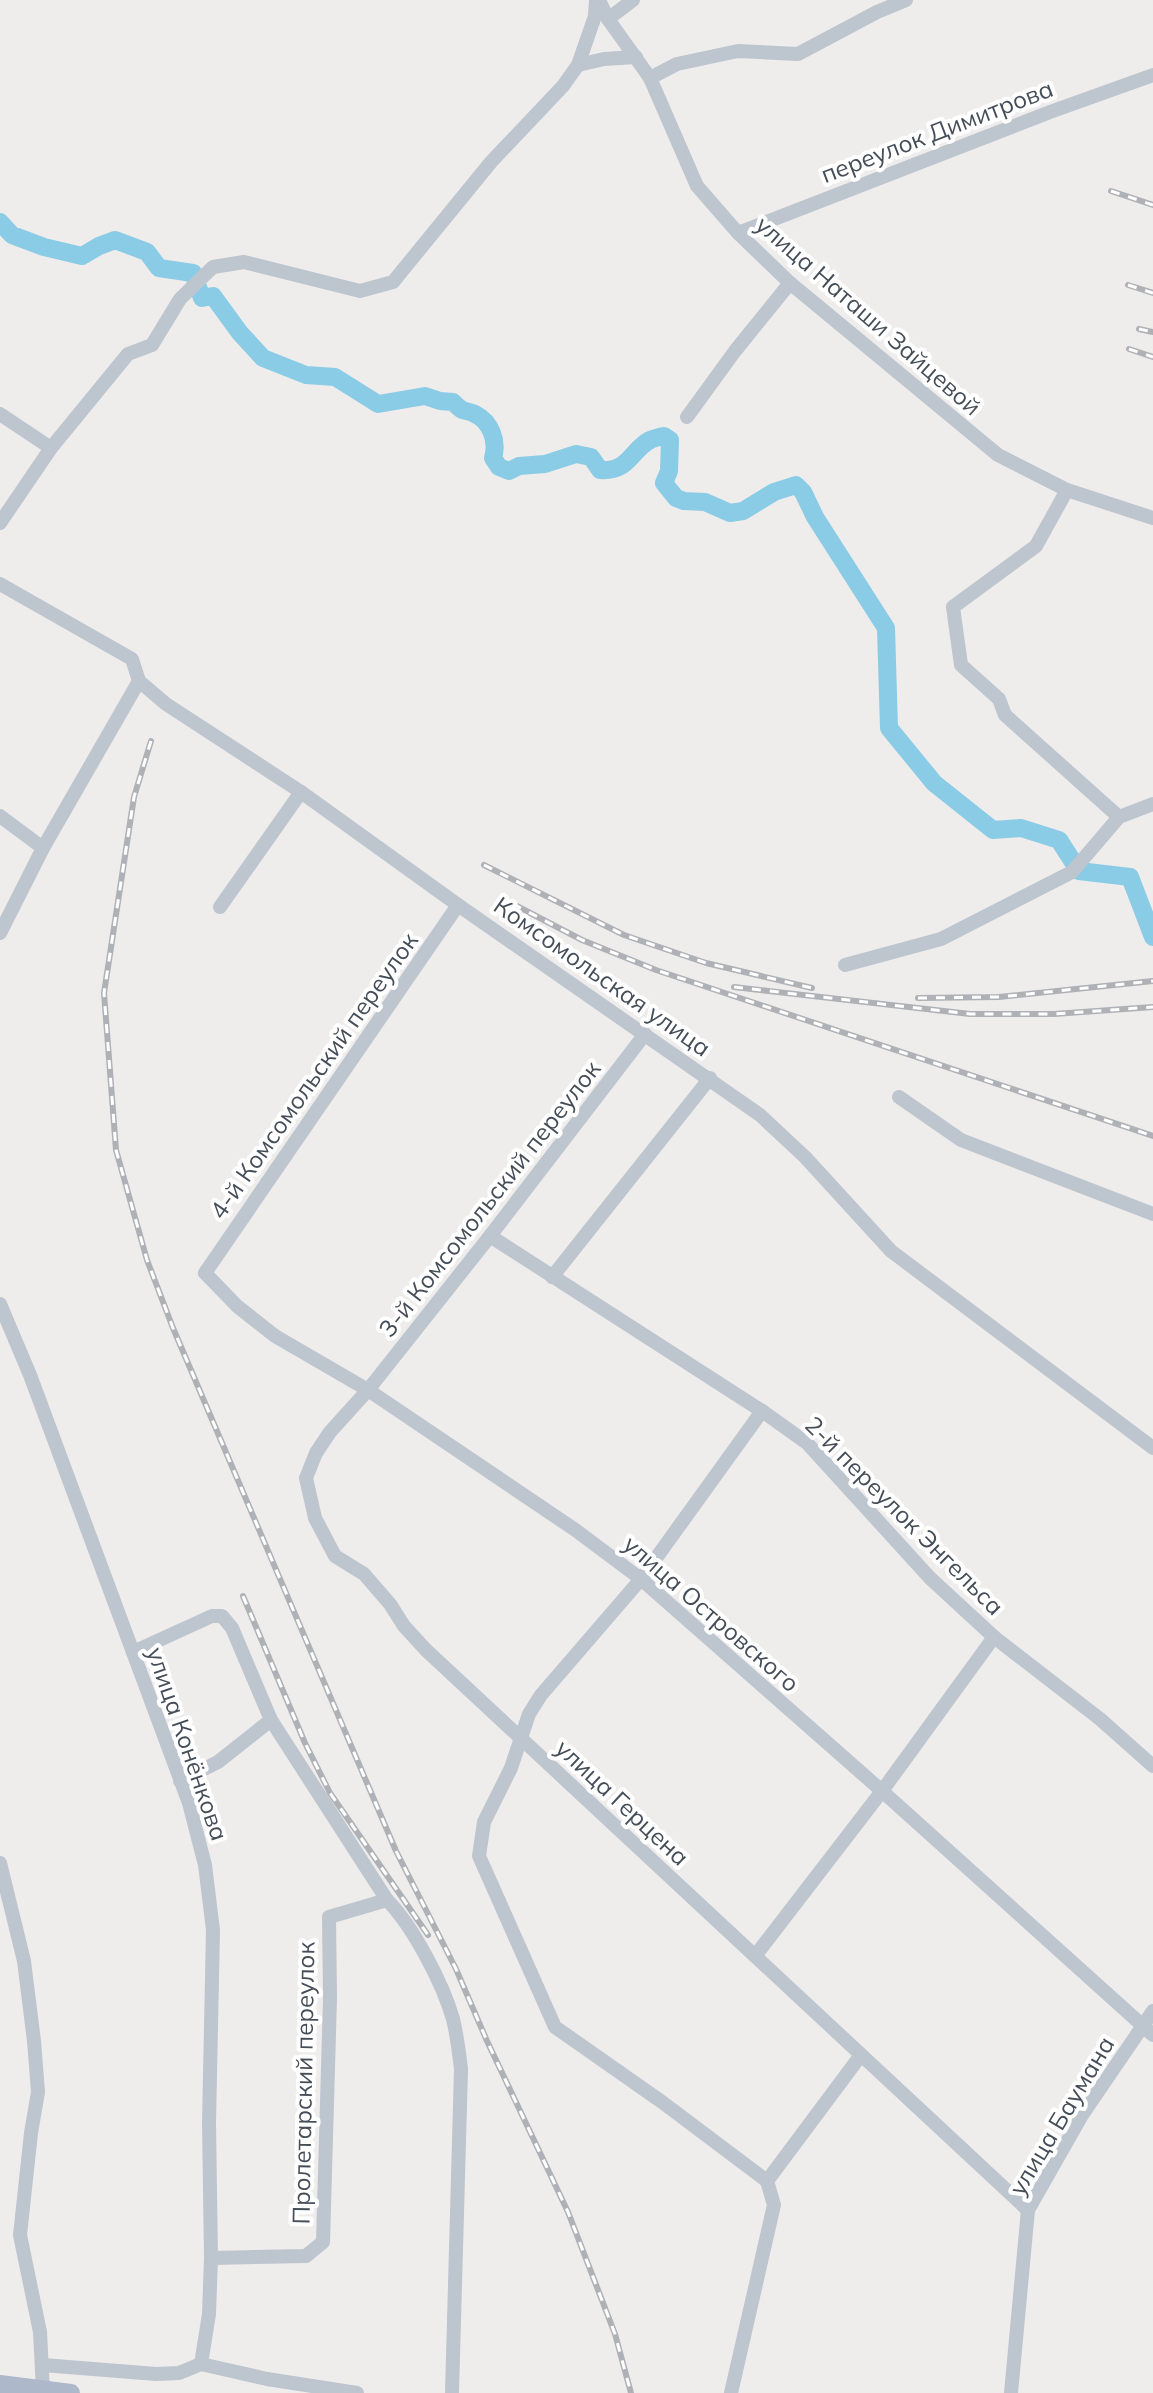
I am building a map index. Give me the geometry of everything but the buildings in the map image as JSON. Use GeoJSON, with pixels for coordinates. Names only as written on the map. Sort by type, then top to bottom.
{"type":"FeatureCollection","features":[{"type":"Feature","properties":{"kind":"main road"},"geometry":{"type":"LineString","coordinates":[[8,2387],[71,2393]]}},
{"type":"Feature","properties":{"kind":"street","name":"улица Наташи Зайцевой"},"geometry":{"type":"LineString","coordinates":[[598,0],[650,78],[697,186],[738,233],[790,283],[998,455],[1067,490],[1153,518]]}},
{"type":"Feature","properties":{"kind":"street"},"geometry":{"type":"LineString","coordinates":[[0,523],[51,448],[128,354],[152,345],[180,299],[213,267],[244,262],[360,291],[393,282],[491,162],[563,86],[578,65],[598,0]]}},
{"type":"Feature","properties":{"kind":"street"},"geometry":{"type":"LineString","coordinates":[[608,19],[633,0]]}},
{"type":"Feature","properties":{"kind":"street"},"geometry":{"type":"LineString","coordinates":[[650,78],[677,64],[738,51],[798,54],[906,0]]}},
{"type":"Feature","properties":{"kind":"street"},"geometry":{"type":"LineString","coordinates":[[578,65],[636,57]]}},
{"type":"Feature","properties":{"kind":"street","name":"переулок Димитрова"},"geometry":{"type":"LineString","coordinates":[[738,233],[1153,75]]}},
{"type":"Feature","properties":{"kind":"street"},"geometry":{"type":"LineString","coordinates":[[687,417],[790,283]]}},
{"type":"Feature","properties":{"kind":"street"},"geometry":{"type":"LineString","coordinates":[[0,414],[51,448]]}},
{"type":"Feature","properties":{"kind":"street"},"geometry":{"type":"LineString","coordinates":[[1067,490],[1036,546],[953,607],[961,665],[999,699],[1005,715],[1119,817]]}},
{"type":"Feature","properties":{"kind":"street","name":"Комсомольская улица"},"geometry":{"type":"LineString","coordinates":[[0,584],[132,659],[139,681],[166,704],[301,792],[760,1115],[794,1146],[891,1251],[1153,1448]]}},
{"type":"Feature","properties":{"kind":"street"},"geometry":{"type":"LineString","coordinates":[[0,933],[43,848],[139,681]]}},
{"type":"Feature","properties":{"kind":"street"},"geometry":{"type":"LineString","coordinates":[[220,907],[301,792]]}},
{"type":"Feature","properties":{"kind":"street"},"geometry":{"type":"LineString","coordinates":[[845,965],[941,939],[1072,872],[1119,817],[1153,804]]}},
{"type":"Feature","properties":{"kind":"street"},"geometry":{"type":"LineString","coordinates":[[0,816],[43,848]]}},
{"type":"Feature","properties":{"kind":"street","name":"4-й Комсомольский переулок"},"geometry":{"type":"LineString","coordinates":[[205,1273],[458,905]]}},
{"type":"Feature","properties":{"kind":"street","name":"3-й Комсомольский переулок"},"geometry":{"type":"LineString","coordinates":[[368,1390],[645,1034]]}},
{"type":"Feature","properties":{"kind":"street"},"geometry":{"type":"LineString","coordinates":[[552,1277],[710,1078]]}},
{"type":"Feature","properties":{"kind":"street"},"geometry":{"type":"LineString","coordinates":[[899,1097],[961,1140],[1153,1214]]}},
{"type":"Feature","properties":{"kind":"street","name":"2-й переулок Энгельса"},"geometry":{"type":"LineString","coordinates":[[490,1236],[807,1443],[930,1578],[994,1637],[1100,1719],[1153,1766]]}},
{"type":"Feature","properties":{"kind":"street","name":"улица Островского"},"geometry":{"type":"LineString","coordinates":[[205,1273],[237,1306],[275,1336],[368,1390],[574,1529],[641,1579],[1148,2031]]}},
{"type":"Feature","properties":{"kind":"street","name":"улица Конёнкова"},"geometry":{"type":"LineString","coordinates":[[0,1304],[30,1375],[189,1803],[205,1865],[213,1930],[209,2123],[211,2258],[209,2314],[201,2364]]}},
{"type":"Feature","properties":{"kind":"street","name":"улица Герцена"},"geometry":{"type":"LineString","coordinates":[[368,1390],[330,1432],[316,1453],[306,1478],[315,1518],[335,1556],[364,1574],[426,1650],[1028,2210]]}},
{"type":"Feature","properties":{"kind":"street"},"geometry":{"type":"LineString","coordinates":[[731,2393],[774,2205],[767,2181],[555,2027],[479,1856],[484,1822],[511,1768],[529,1714],[541,1695],[641,1579],[762,1411]]}},
{"type":"Feature","properties":{"kind":"street"},"geometry":{"type":"LineString","coordinates":[[133,1652],[212,1616],[222,1616],[232,1628],[271,1720],[387,1900],[403,1916],[441,1987],[453,2019],[461,2069],[452,2393]]}},
{"type":"Feature","properties":{"kind":"street"},"geometry":{"type":"LineString","coordinates":[[755,1956],[882,1791],[994,1637]]}},
{"type":"Feature","properties":{"kind":"street"},"geometry":{"type":"LineString","coordinates":[[180,1781],[218,1762],[271,1720]]}},
{"type":"Feature","properties":{"kind":"street"},"geometry":{"type":"LineString","coordinates":[[0,1863],[24,1961],[34,2041],[38,2092],[20,2235],[40,2332],[43,2391]]}},
{"type":"Feature","properties":{"kind":"street","name":"Пролетарский переулок"},"geometry":{"type":"LineString","coordinates":[[211,2258],[306,2256],[323,2242],[330,1998],[329,1917],[387,1900]]}},
{"type":"Feature","properties":{"kind":"street","name":"улица Баумана"},"geometry":{"type":"LineString","coordinates":[[1011,2393],[1028,2210],[1082,2115],[1148,2031],[1153,2011]]}},
{"type":"Feature","properties":{"kind":"street"},"geometry":{"type":"LineString","coordinates":[[767,2181],[861,2055]]}},
{"type":"Feature","properties":{"kind":"street"},"geometry":{"type":"LineString","coordinates":[[43,2365],[156,2374],[179,2373],[201,2364],[267,2379],[357,2393]]}},
{"type":"Feature","properties":{"kind":"waterway"},"geometry":{"type":"LineString","coordinates":[[0,222],[12,235],[44,247],[82,256],[115,240],[147,252],[159,268],[193,273],[202,298],[213,296],[263,358],[306,375],[335,377],[378,404],[425,396],[453,402],[462,410],[481,417],[494,439],[493,458],[499,467],[509,471],[576,454],[591,457],[600,470],[610,470],[623,464],[650,440],[664,436],[670,440],[669,471],[664,483],[676,498],[684,501],[705,502],[730,513],[743,511],[774,492],[796,485],[886,628],[889,728],[934,783],[993,830],[1021,828],[1059,840],[1079,871],[1130,877],[1153,937]]}},
{"type":"Feature","properties":{"kind":"railway"},"geometry":{"type":"LineString","coordinates":[[1111,191],[1153,205]]}},
{"type":"Feature","properties":{"kind":"railway"},"geometry":{"type":"LineString","coordinates":[[1128,285],[1153,293]]}},
{"type":"Feature","properties":{"kind":"railway"},"geometry":{"type":"LineString","coordinates":[[1139,329],[1153,332]]}},
{"type":"Feature","properties":{"kind":"railway"},"geometry":{"type":"LineString","coordinates":[[1129,349],[1153,357]]}},
{"type":"Feature","properties":{"kind":"railway"},"geometry":{"type":"LineString","coordinates":[[151,741],[134,797],[104,993],[116,1150],[147,1260],[173,1328],[396,1851],[456,1969],[568,2212],[615,2334],[631,2393]]}},
{"type":"Feature","properties":{"kind":"railway"},"geometry":{"type":"LineString","coordinates":[[484,865],[624,935],[706,963],[812,988]]}},
{"type":"Feature","properties":{"kind":"railway"},"geometry":{"type":"LineString","coordinates":[[513,904],[582,940],[656,970],[1153,1136]]}},
{"type":"Feature","properties":{"kind":"railway"},"geometry":{"type":"LineString","coordinates":[[918,998],[999,997],[1153,981]]}},
{"type":"Feature","properties":{"kind":"railway"},"geometry":{"type":"LineString","coordinates":[[734,987],[970,1014],[1054,1014],[1153,1007]]}},
{"type":"Feature","properties":{"kind":"railway"},"geometry":{"type":"LineString","coordinates":[[243,1596],[305,1743],[330,1793],[428,1935]]}}]}
